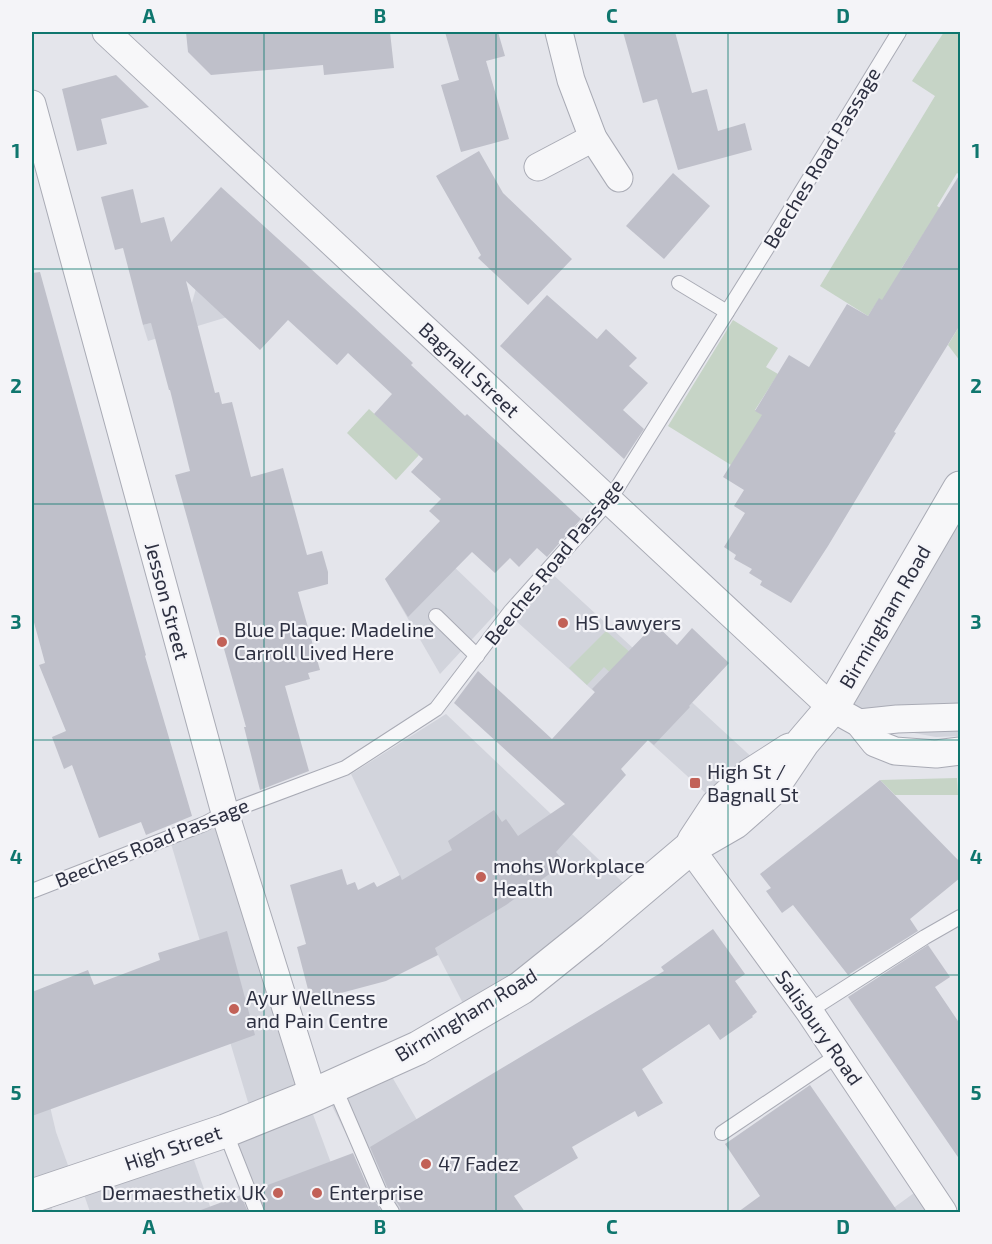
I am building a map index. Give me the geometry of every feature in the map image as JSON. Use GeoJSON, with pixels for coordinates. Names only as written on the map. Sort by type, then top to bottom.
{"type":"FeatureCollection","features":[{"type":"Feature","properties":{"kind":"street","name":"Bagnall Street"},"geometry":{"type":"LineString","coordinates":[[106,32],[609,501],[874,743],[895,750],[936,754],[960,751]]}},
{"type":"Feature","properties":{"kind":"street"},"geometry":{"type":"LineString","coordinates":[[559,32],[571,80],[593,138],[619,178]]}},
{"type":"Feature","properties":{"kind":"street","name":"Jesson Street"},"geometry":{"type":"LineString","coordinates":[[32,104],[225,813],[323,1091]]}},
{"type":"Feature","properties":{"kind":"street"},"geometry":{"type":"LineString","coordinates":[[538,167],[593,138]]}},
{"type":"Feature","properties":{"kind":"street","name":"Birmingham Road"},"geometry":{"type":"LineString","coordinates":[[323,1091],[418,1048],[520,988],[690,848],[735,822],[770,791],[803,742],[845,716],[956,508]]}},
{"type":"Feature","properties":{"kind":"street"},"geometry":{"type":"LineString","coordinates":[[845,716],[897,719],[960,717]]}},
{"type":"Feature","properties":{"kind":"street","name":"Salisbury Road"},"geometry":{"type":"LineString","coordinates":[[690,848],[809,1011],[943,1212]]}},
{"type":"Feature","properties":{"kind":"street","name":"High Street"},"geometry":{"type":"LineString","coordinates":[[32,1196],[225,1131],[323,1091]]}},
{"type":"Feature","properties":{"kind":"lane","name":"Beeches Road Passage"},"geometry":{"type":"LineString","coordinates":[[32,891],[204,824],[225,813],[345,768],[436,709],[510,612],[609,501],[899,32]]}},
{"type":"Feature","properties":{"kind":"lane"},"geometry":{"type":"LineString","coordinates":[[679,283],[727,312]]}},
{"type":"Feature","properties":{"kind":"lane"},"geometry":{"type":"LineString","coordinates":[[436,616],[477,656]]}},
{"type":"Feature","properties":{"kind":"lane"},"geometry":{"type":"LineString","coordinates":[[809,1011],[960,917]]}},
{"type":"Feature","properties":{"kind":"lane"},"geometry":{"type":"LineString","coordinates":[[722,1133],[838,1055]]}},
{"type":"Feature","properties":{"kind":"lane"},"geometry":{"type":"LineString","coordinates":[[323,1091],[392,1212]]}},
{"type":"Feature","properties":{"kind":"lane"},"geometry":{"type":"LineString","coordinates":[[225,1131],[256,1212]]}},
{"type":"Feature","properties":{"kind":"shaded area"},"geometry":{"type":"Polygon","coordinates":[[[199,278],[234,315],[148,341],[143,325],[189,313],[199,278]]]}},
{"type":"Feature","properties":{"kind":"shaded area"},"geometry":{"type":"Polygon","coordinates":[[[960,488],[960,736],[936,737],[859,723],[832,708],[960,488]]]}},
{"type":"Feature","properties":{"kind":"shaded area"},"geometry":{"type":"Polygon","coordinates":[[[424,538],[499,610],[440,674],[385,579],[424,538]]]}},
{"type":"Feature","properties":{"kind":"shaded area"},"geometry":{"type":"Polygon","coordinates":[[[548,570],[769,773],[727,813],[515,620],[510,612],[548,570]]]}},
{"type":"Feature","properties":{"kind":"shaded area"},"geometry":{"type":"Polygon","coordinates":[[[446,714],[635,894],[470,1017],[351,774],[446,714]]]}},
{"type":"Feature","properties":{"kind":"shaded area"},"geometry":{"type":"Polygon","coordinates":[[[225,813],[307,1098],[349,1212],[257,1212],[225,1131],[253,1119],[169,837],[225,813]]]}},
{"type":"Feature","properties":{"kind":"shaded area"},"geometry":{"type":"Polygon","coordinates":[[[32,1030],[56,1132],[74,1182],[46,1191],[53,1212],[32,1212],[32,1030]]]}},
{"type":"Feature","properties":{"kind":"shaded area"},"geometry":{"type":"Polygon","coordinates":[[[384,1063],[417,1120],[438,1212],[377,1212],[355,1152],[324,1090],[384,1063]]]}},
{"type":"Feature","properties":{"kind":"shaded area"},"geometry":{"type":"Polygon","coordinates":[[[188,1143],[212,1212],[90,1212],[79,1180],[188,1143]]]}},
{"type":"Feature","properties":{"kind":"shaded area"},"geometry":{"type":"Polygon","coordinates":[[[925,1185],[943,1212],[888,1212],[925,1185]]]}},
{"type":"Feature","properties":{"kind":"green space"},"geometry":{"type":"Polygon","coordinates":[[[944,32],[960,32],[960,175],[957,173],[937,206],[959,220],[924,233],[901,269],[904,315],[879,299],[868,316],[820,286],[935,96],[912,81],[944,32]]]}},
{"type":"Feature","properties":{"kind":"green space"},"geometry":{"type":"Polygon","coordinates":[[[733,320],[778,348],[766,367],[778,374],[755,410],[766,417],[731,465],[668,426],[733,320]]]}},
{"type":"Feature","properties":{"kind":"green space"},"geometry":{"type":"Polygon","coordinates":[[[960,325],[960,361],[948,345],[960,325]]]}},
{"type":"Feature","properties":{"kind":"green space"},"geometry":{"type":"Polygon","coordinates":[[[369,409],[419,455],[396,480],[347,433],[369,409]]]}},
{"type":"Feature","properties":{"kind":"green space"},"geometry":{"type":"Polygon","coordinates":[[[606,631],[660,679],[641,701],[604,667],[587,685],[569,668],[606,631]]]}},
{"type":"Feature","properties":{"kind":"green space"},"geometry":{"type":"Polygon","coordinates":[[[957,778],[958,795],[895,795],[880,780],[957,778]]]}},
{"type":"Feature","properties":{"kind":"building"},"geometry":{"type":"Polygon","coordinates":[[[186,32],[390,32],[394,68],[324,75],[323,65],[211,75],[188,52],[186,32]]]}},
{"type":"Feature","properties":{"kind":"building"},"geometry":{"type":"Polygon","coordinates":[[[445,32],[498,32],[505,56],[486,61],[509,139],[461,152],[441,85],[459,80],[445,32]]]}},
{"type":"Feature","properties":{"kind":"building"},"geometry":{"type":"Polygon","coordinates":[[[623,32],[675,32],[692,93],[707,89],[718,131],[745,123],[752,150],[678,170],[657,99],[643,103],[623,32]]]}},
{"type":"Feature","properties":{"kind":"building"},"geometry":{"type":"Polygon","coordinates":[[[116,75],[149,107],[101,119],[107,144],[77,151],[62,89],[116,75]]]}},
{"type":"Feature","properties":{"kind":"building"},"geometry":{"type":"Polygon","coordinates":[[[479,151],[503,193],[572,259],[528,305],[478,258],[481,255],[436,176],[479,151]]]}},
{"type":"Feature","properties":{"kind":"building"},"geometry":{"type":"Polygon","coordinates":[[[673,173],[710,206],[664,259],[626,226],[673,173]]]}},
{"type":"Feature","properties":{"kind":"building"},"geometry":{"type":"Polygon","coordinates":[[[960,174],[960,325],[828,546],[791,603],[760,585],[762,581],[749,573],[752,569],[734,559],[736,555],[724,547],[745,513],[734,506],[744,490],[723,477],[762,415],[755,411],[789,355],[809,367],[847,304],[868,316],[879,298],[882,300],[960,174]]]}},
{"type":"Feature","properties":{"kind":"building"},"geometry":{"type":"Polygon","coordinates":[[[221,187],[413,363],[411,365],[465,416],[467,414],[581,519],[547,557],[537,548],[519,567],[510,558],[495,573],[472,552],[408,617],[385,579],[440,521],[429,511],[441,499],[411,472],[423,459],[374,414],[392,394],[348,353],[337,365],[288,320],[260,350],[186,281],[215,393],[219,392],[222,404],[232,402],[251,477],[283,468],[307,555],[322,551],[328,572],[328,584],[298,592],[320,670],[308,673],[310,679],[285,686],[309,771],[260,790],[244,727],[246,727],[175,475],[190,471],[170,390],[151,323],[143,325],[123,248],[115,250],[101,197],[133,189],[141,223],[164,217],[171,242],[221,187]]]}},
{"type":"Feature","properties":{"kind":"building"},"geometry":{"type":"Polygon","coordinates":[[[40,272],[145,656],[192,816],[146,835],[141,822],[99,838],[72,765],[64,769],[52,737],[66,731],[39,665],[45,663],[32,615],[32,273],[40,272]]]}},
{"type":"Feature","properties":{"kind":"building"},"geometry":{"type":"Polygon","coordinates":[[[547,295],[597,339],[606,329],[637,358],[629,366],[648,383],[623,410],[644,429],[624,459],[500,346],[547,295]]]}},
{"type":"Feature","properties":{"kind":"building"},"geometry":{"type":"Polygon","coordinates":[[[655,624],[677,645],[692,628],[729,663],[654,745],[648,740],[621,769],[626,775],[556,852],[565,863],[506,905],[435,948],[438,955],[386,981],[311,1001],[297,947],[306,944],[290,885],[342,869],[347,885],[355,882],[358,890],[374,882],[377,887],[400,875],[402,880],[452,850],[448,841],[494,810],[502,822],[506,819],[518,836],[565,804],[454,703],[478,671],[552,739],[595,692],[592,689],[655,624]]]}},
{"type":"Feature","properties":{"kind":"building"},"geometry":{"type":"Polygon","coordinates":[[[880,780],[960,862],[960,878],[910,919],[918,931],[848,975],[793,905],[782,913],[766,891],[771,888],[760,874],[880,780]]]}},
{"type":"Feature","properties":{"kind":"building"},"geometry":{"type":"Polygon","coordinates":[[[713,929],[745,974],[735,981],[757,1012],[720,1040],[709,1024],[642,1069],[663,1103],[638,1117],[635,1111],[572,1147],[578,1158],[514,1196],[525,1212],[401,1212],[388,1189],[370,1147],[664,971],[661,967],[713,929]]]}},
{"type":"Feature","properties":{"kind":"building"},"geometry":{"type":"Polygon","coordinates":[[[227,931],[255,1035],[32,1116],[32,992],[88,970],[94,985],[160,960],[158,953],[227,931]]]}},
{"type":"Feature","properties":{"kind":"building"},"geometry":{"type":"Polygon","coordinates":[[[928,945],[950,977],[935,987],[960,1024],[960,1160],[848,997],[928,945]]]}},
{"type":"Feature","properties":{"kind":"building"},"geometry":{"type":"Polygon","coordinates":[[[810,1085],[898,1212],[738,1212],[760,1196],[725,1144],[810,1085]]]}},
{"type":"Feature","properties":{"kind":"building"},"geometry":{"type":"Polygon","coordinates":[[[353,1153],[372,1197],[382,1212],[266,1212],[257,1189],[353,1153]]]}},
{"type":"Feature","properties":{"kind":"building"},"geometry":{"type":"Polygon","coordinates":[[[241,1195],[248,1212],[202,1212],[201,1210],[241,1195]]]}},
{"type":"Feature","properties":{"kind":"place","name":"HS Lawyers"},"geometry":{"type":"Point","coordinates":[563,623]}},
{"type":"Feature","properties":{"kind":"place","name":"Blue Plaque: Madeline Carroll Lived Here"},"geometry":{"type":"Point","coordinates":[222,642]}},
{"type":"Feature","properties":{"kind":"place","name":"High St / Bagnall St"},"geometry":{"type":"Point","coordinates":[695,783]}},
{"type":"Feature","properties":{"kind":"place","name":"mohs Workplace Health"},"geometry":{"type":"Point","coordinates":[481,877]}},
{"type":"Feature","properties":{"kind":"place","name":"Ayur Wellness and Pain Centre"},"geometry":{"type":"Point","coordinates":[234,1009]}},
{"type":"Feature","properties":{"kind":"place","name":"47 Fadez"},"geometry":{"type":"Point","coordinates":[426,1164]}},
{"type":"Feature","properties":{"kind":"place","name":"Dermaesthetix UK"},"geometry":{"type":"Point","coordinates":[278,1193]}},
{"type":"Feature","properties":{"kind":"place","name":"Enterprise"},"geometry":{"type":"Point","coordinates":[317,1193]}}]}
